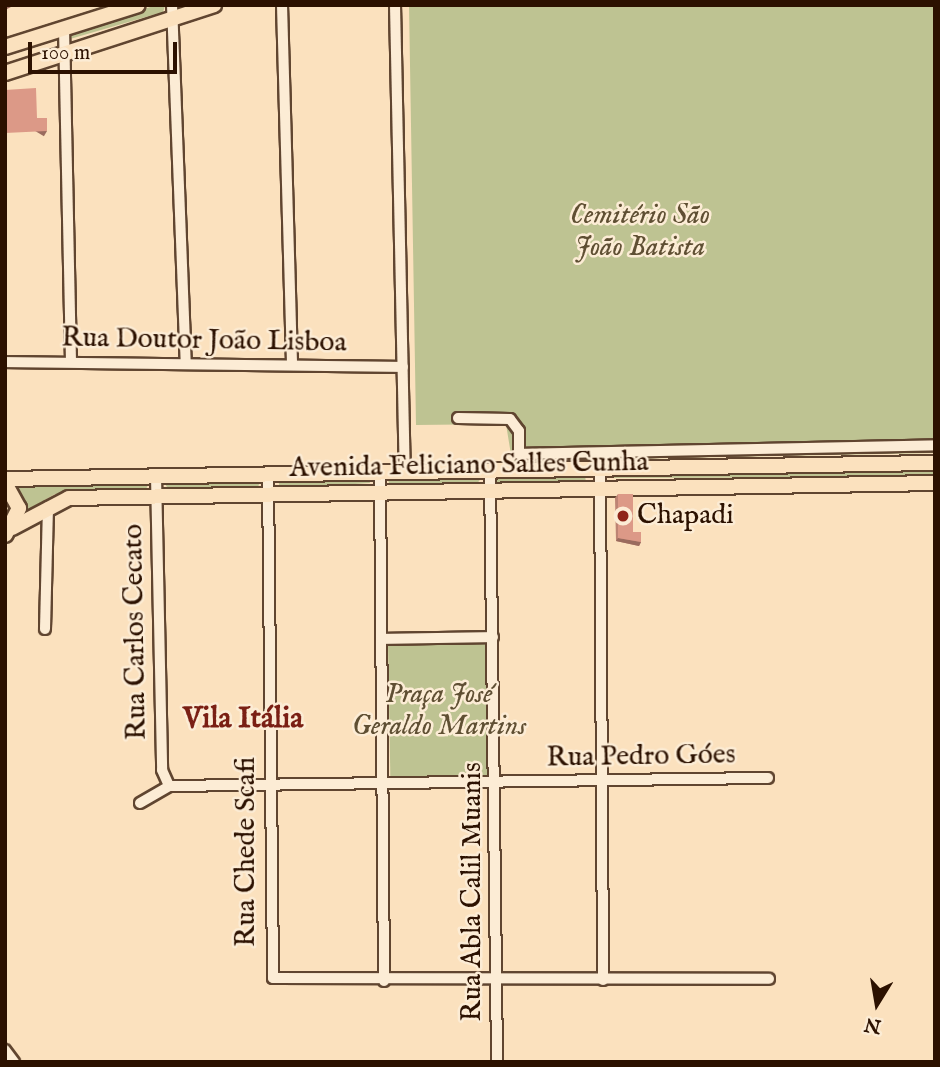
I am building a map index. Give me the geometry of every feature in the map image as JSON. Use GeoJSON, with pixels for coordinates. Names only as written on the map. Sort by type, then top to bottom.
{"type":"FeatureCollection","features":[{"type":"Feature","properties":{"kind":"main road"},"geometry":{"type":"LineString","coordinates":[[5,47],[138,5]]}},
{"type":"Feature","properties":{"kind":"main road"},"geometry":{"type":"LineString","coordinates":[[5,73],[64,55],[172,12],[214,5]]}},
{"type":"Feature","properties":{"kind":"main road","name":"Avenida Feliciano Salles Cunha"},"geometry":{"type":"LineString","coordinates":[[5,481],[600,467],[935,463]]}},
{"type":"Feature","properties":{"kind":"main road"},"geometry":{"type":"LineString","coordinates":[[5,481],[19,508],[9,531]]}},
{"type":"Feature","properties":{"kind":"main road","name":"Avenida Feliciano Salles Cunha"},"geometry":{"type":"LineString","coordinates":[[9,531],[48,506],[69,498],[935,483]]}},
{"type":"Feature","properties":{"kind":"street"},"geometry":{"type":"LineString","coordinates":[[282,5],[292,365]]}},
{"type":"Feature","properties":{"kind":"street"},"geometry":{"type":"LineString","coordinates":[[395,5],[405,473]]}},
{"type":"Feature","properties":{"kind":"street"},"geometry":{"type":"LineString","coordinates":[[172,12],[186,362]]}},
{"type":"Feature","properties":{"kind":"street"},"geometry":{"type":"LineString","coordinates":[[64,28],[71,362]]}},
{"type":"Feature","properties":{"kind":"street","name":"Rua Doutor João Lisboa"},"geometry":{"type":"LineString","coordinates":[[5,362],[186,362],[403,367]]}},
{"type":"Feature","properties":{"kind":"street"},"geometry":{"type":"LineString","coordinates":[[458,418],[510,419],[519,431],[519,454],[935,445]]}},
{"type":"Feature","properties":{"kind":"street"},"geometry":{"type":"LineString","coordinates":[[600,467],[605,780],[603,980]]}},
{"type":"Feature","properties":{"kind":"street","name":"Rua Abla Calil Muanis"},"geometry":{"type":"LineString","coordinates":[[489,471],[496,783],[497,1062]]}},
{"type":"Feature","properties":{"kind":"street","name":"Rua Chede Scafi"},"geometry":{"type":"LineString","coordinates":[[268,474],[273,978],[384,981]]}},
{"type":"Feature","properties":{"kind":"street"},"geometry":{"type":"LineString","coordinates":[[380,474],[384,981],[769,979]]}},
{"type":"Feature","properties":{"kind":"street","name":"Rua Carlos Cecato"},"geometry":{"type":"LineString","coordinates":[[156,476],[162,770],[169,786]]}},
{"type":"Feature","properties":{"kind":"street"},"geometry":{"type":"LineString","coordinates":[[46,629],[48,506]]}},
{"type":"Feature","properties":{"kind":"street"},"geometry":{"type":"LineString","coordinates":[[382,639],[493,637]]}},
{"type":"Feature","properties":{"kind":"street","name":"Rua Pedro Góes"},"geometry":{"type":"LineString","coordinates":[[140,803],[169,786],[768,778]]}},
{"type":"Feature","properties":{"kind":"street"},"geometry":{"type":"LineString","coordinates":[[5,1050],[14,1062]]}},
{"type":"Feature","properties":{"kind":"green space"},"geometry":{"type":"Polygon","coordinates":[[[157,5],[165,6],[163,12],[70,39],[71,31],[157,5]]]}},
{"type":"Feature","properties":{"kind":"green space","name":"Cemitério São João Batista"},"geometry":{"type":"Polygon","coordinates":[[[409,5],[935,5],[935,453],[512,461],[506,424],[416,425],[409,5]]]}},
{"type":"Feature","properties":{"kind":"green space"},"geometry":{"type":"Polygon","coordinates":[[[935,469],[935,477],[606,478],[608,475],[935,469]]]}},
{"type":"Feature","properties":{"kind":"green space"},"geometry":{"type":"Polygon","coordinates":[[[585,474],[586,484],[497,484],[494,479],[585,474]]]}},
{"type":"Feature","properties":{"kind":"green space"},"geometry":{"type":"Polygon","coordinates":[[[387,477],[481,478],[477,484],[390,486],[387,477]]]}},
{"type":"Feature","properties":{"kind":"green space"},"geometry":{"type":"Polygon","coordinates":[[[278,479],[369,479],[370,483],[280,489],[278,479]]]}},
{"type":"Feature","properties":{"kind":"green space"},"geometry":{"type":"Polygon","coordinates":[[[260,480],[258,488],[169,490],[165,484],[260,480]]]}},
{"type":"Feature","properties":{"kind":"green space"},"geometry":{"type":"Polygon","coordinates":[[[149,483],[145,491],[55,494],[24,512],[15,486],[149,483]]]}},
{"type":"Feature","properties":{"kind":"green space","name":"Praça José Geraldo Martins"},"geometry":{"type":"Polygon","coordinates":[[[488,642],[490,778],[390,780],[388,644],[488,642]]]}},
{"type":"Feature","properties":{"kind":"building"},"geometry":{"type":"Polygon","coordinates":[[[36,88],[37,118],[47,118],[47,131],[5,133],[5,90],[36,88]]]}},
{"type":"Feature","properties":{"kind":"building","name":"Chapadi"},"geometry":{"type":"Polygon","coordinates":[[[618,494],[633,494],[633,532],[641,532],[641,542],[618,538],[618,494]]]}},
{"type":"Feature","properties":{"kind":"place","name":"Chapadi"},"geometry":{"type":"Point","coordinates":[623,516]}},
{"type":"Feature","properties":{"kind":"district","name":"Vila Itália"},"geometry":{"type":"Point","coordinates":[243,719]}}]}
